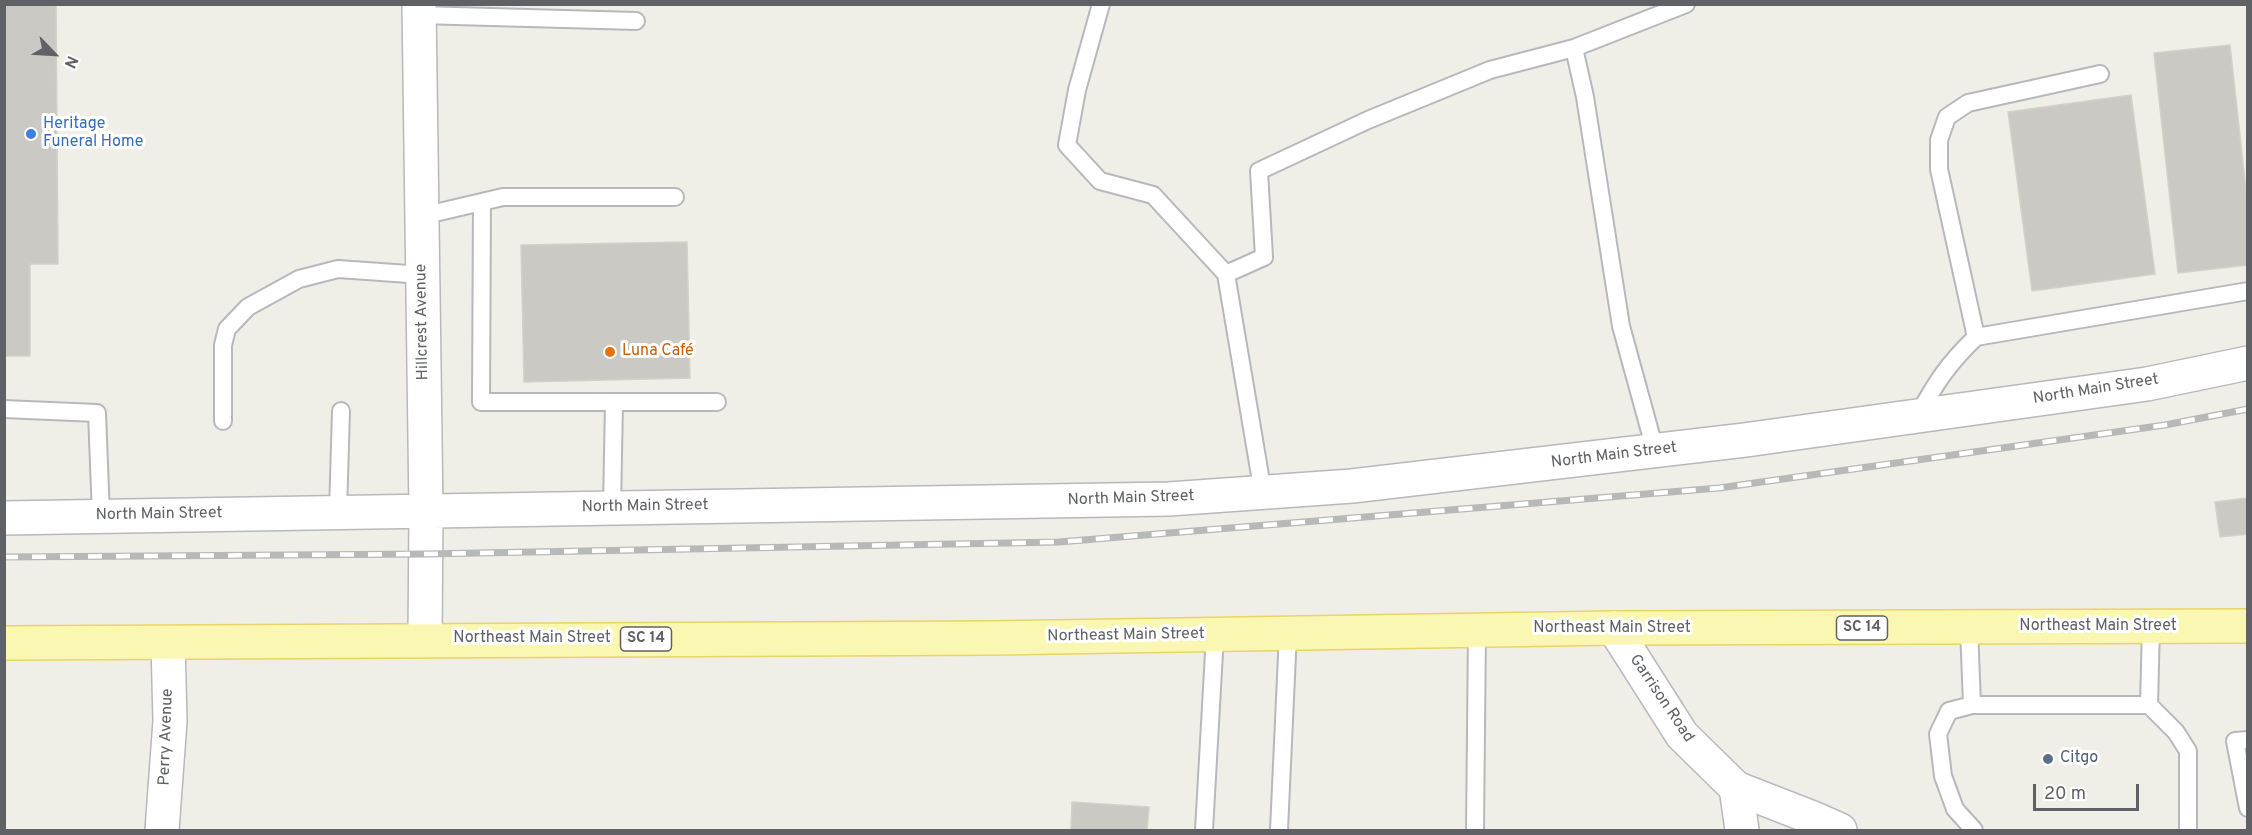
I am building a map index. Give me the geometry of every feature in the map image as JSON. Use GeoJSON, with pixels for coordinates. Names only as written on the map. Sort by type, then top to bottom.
{"type":"FeatureCollection","features":[{"type":"Feature","properties":{"kind":"main road","name":"Northeast Main Street"},"geometry":{"type":"LineString","coordinates":[[4,643],[993,638],[1614,628],[2247,626]]}},
{"type":"Feature","properties":{"kind":"street","name":"Hillcrest Avenue"},"geometry":{"type":"LineString","coordinates":[[419,10],[426,511],[425,640]]}},
{"type":"Feature","properties":{"kind":"street","name":"North Main Street"},"geometry":{"type":"LineString","coordinates":[[4,518],[1169,499],[1263,493],[1352,486],[1745,440],[2147,384],[2247,363]]}},
{"type":"Feature","properties":{"kind":"street","name":"Garrison Road"},"geometry":{"type":"LineString","coordinates":[[1614,628],[1682,735],[1736,789],[1813,818],[1840,831]]}},
{"type":"Feature","properties":{"kind":"street","name":"Perry Avenue"},"geometry":{"type":"LineString","coordinates":[[162,831],[170,721],[168,643]]}},
{"type":"Feature","properties":{"kind":"street"},"geometry":{"type":"LineString","coordinates":[[1736,789],[1742,831]]}},
{"type":"Feature","properties":{"kind":"lane"},"geometry":{"type":"LineString","coordinates":[[1101,4],[1077,90],[1068,145],[1100,181],[1153,195],[1227,274],[1263,493]]}},
{"type":"Feature","properties":{"kind":"lane"},"geometry":{"type":"LineString","coordinates":[[1227,274],[1264,257],[1259,171],[1368,120],[1490,70],[1574,48],[1686,4]]}},
{"type":"Feature","properties":{"kind":"lane"},"geometry":{"type":"LineString","coordinates":[[419,10],[636,21]]}},
{"type":"Feature","properties":{"kind":"lane"},"geometry":{"type":"LineString","coordinates":[[1574,48],[1585,98],[1621,326],[1655,450]]}},
{"type":"Feature","properties":{"kind":"lane"},"geometry":{"type":"LineString","coordinates":[[1976,337],[1940,169],[1939,140],[1947,117],[1968,103],[2100,74]]}},
{"type":"Feature","properties":{"kind":"lane"},"geometry":{"type":"LineString","coordinates":[[422,216],[503,197],[675,197]]}},
{"type":"Feature","properties":{"kind":"lane"},"geometry":{"type":"LineString","coordinates":[[482,202],[481,402],[717,402]]}},
{"type":"Feature","properties":{"kind":"lane"},"geometry":{"type":"LineString","coordinates":[[223,421],[223,345],[226,329],[248,308],[299,279],[338,270],[423,275]]}},
{"type":"Feature","properties":{"kind":"lane"},"geometry":{"type":"LineString","coordinates":[[1918,416],[1932,388],[1952,360],[1976,337],[2247,291]]}},
{"type":"Feature","properties":{"kind":"lane"},"geometry":{"type":"LineString","coordinates":[[612,508],[614,402]]}},
{"type":"Feature","properties":{"kind":"lane"},"geometry":{"type":"LineString","coordinates":[[4,410],[97,413],[100,516]]}},
{"type":"Feature","properties":{"kind":"lane"},"geometry":{"type":"LineString","coordinates":[[338,512],[341,411]]}},
{"type":"Feature","properties":{"kind":"lane"},"geometry":{"type":"LineString","coordinates":[[2149,705],[2151,626]]}},
{"type":"Feature","properties":{"kind":"lane"},"geometry":{"type":"LineString","coordinates":[[1969,627],[1972,705]]}},
{"type":"Feature","properties":{"kind":"lane"},"geometry":{"type":"LineString","coordinates":[[1475,831],[1478,630]]}},
{"type":"Feature","properties":{"kind":"lane"},"geometry":{"type":"LineString","coordinates":[[1279,831],[1288,633]]}},
{"type":"Feature","properties":{"kind":"lane"},"geometry":{"type":"LineString","coordinates":[[1204,831],[1215,634]]}},
{"type":"Feature","properties":{"kind":"lane"},"geometry":{"type":"LineString","coordinates":[[1974,831],[1955,809],[1943,776],[1938,734],[1949,711],[1972,705],[2149,705],[2176,732],[2188,751],[2188,831]]}},
{"type":"Feature","properties":{"kind":"lane"},"geometry":{"type":"LineString","coordinates":[[2247,740],[2235,741],[2247,808]]}},
{"type":"Feature","properties":{"kind":"building","name":"Heritage Funeral Home"},"geometry":{"type":"Polygon","coordinates":[[[4,4],[56,4],[58,264],[30,264],[30,356],[4,356],[4,4]]]}},
{"type":"Feature","properties":{"kind":"building"},"geometry":{"type":"Polygon","coordinates":[[[2230,45],[2248,208],[2248,265],[2178,273],[2154,53],[2230,45]]]}},
{"type":"Feature","properties":{"kind":"building"},"geometry":{"type":"Polygon","coordinates":[[[2131,95],[2155,274],[2032,291],[2008,112],[2131,95]]]}},
{"type":"Feature","properties":{"kind":"building"},"geometry":{"type":"Polygon","coordinates":[[[687,242],[690,378],[524,382],[521,245],[687,242]]]}},
{"type":"Feature","properties":{"kind":"building"},"geometry":{"type":"Polygon","coordinates":[[[2248,498],[2248,534],[2220,537],[2215,502],[2248,498]]]}},
{"type":"Feature","properties":{"kind":"building"},"geometry":{"type":"Polygon","coordinates":[[[1072,802],[1149,807],[1147,830],[1071,830],[1072,802]]]}},
{"type":"Feature","properties":{"kind":"railway"},"geometry":{"type":"LineString","coordinates":[[4,557],[426,554],[1059,542],[1719,488],[2165,425],[2248,409]]}},
{"type":"Feature","properties":{"kind":"place","name":"Heritage Funeral Home"},"geometry":{"type":"Point","coordinates":[31,134]}},
{"type":"Feature","properties":{"kind":"place","name":"Luna Café"},"geometry":{"type":"Point","coordinates":[610,352]}},
{"type":"Feature","properties":{"kind":"place","name":"Citgo"},"geometry":{"type":"Point","coordinates":[2048,759]}}]}
